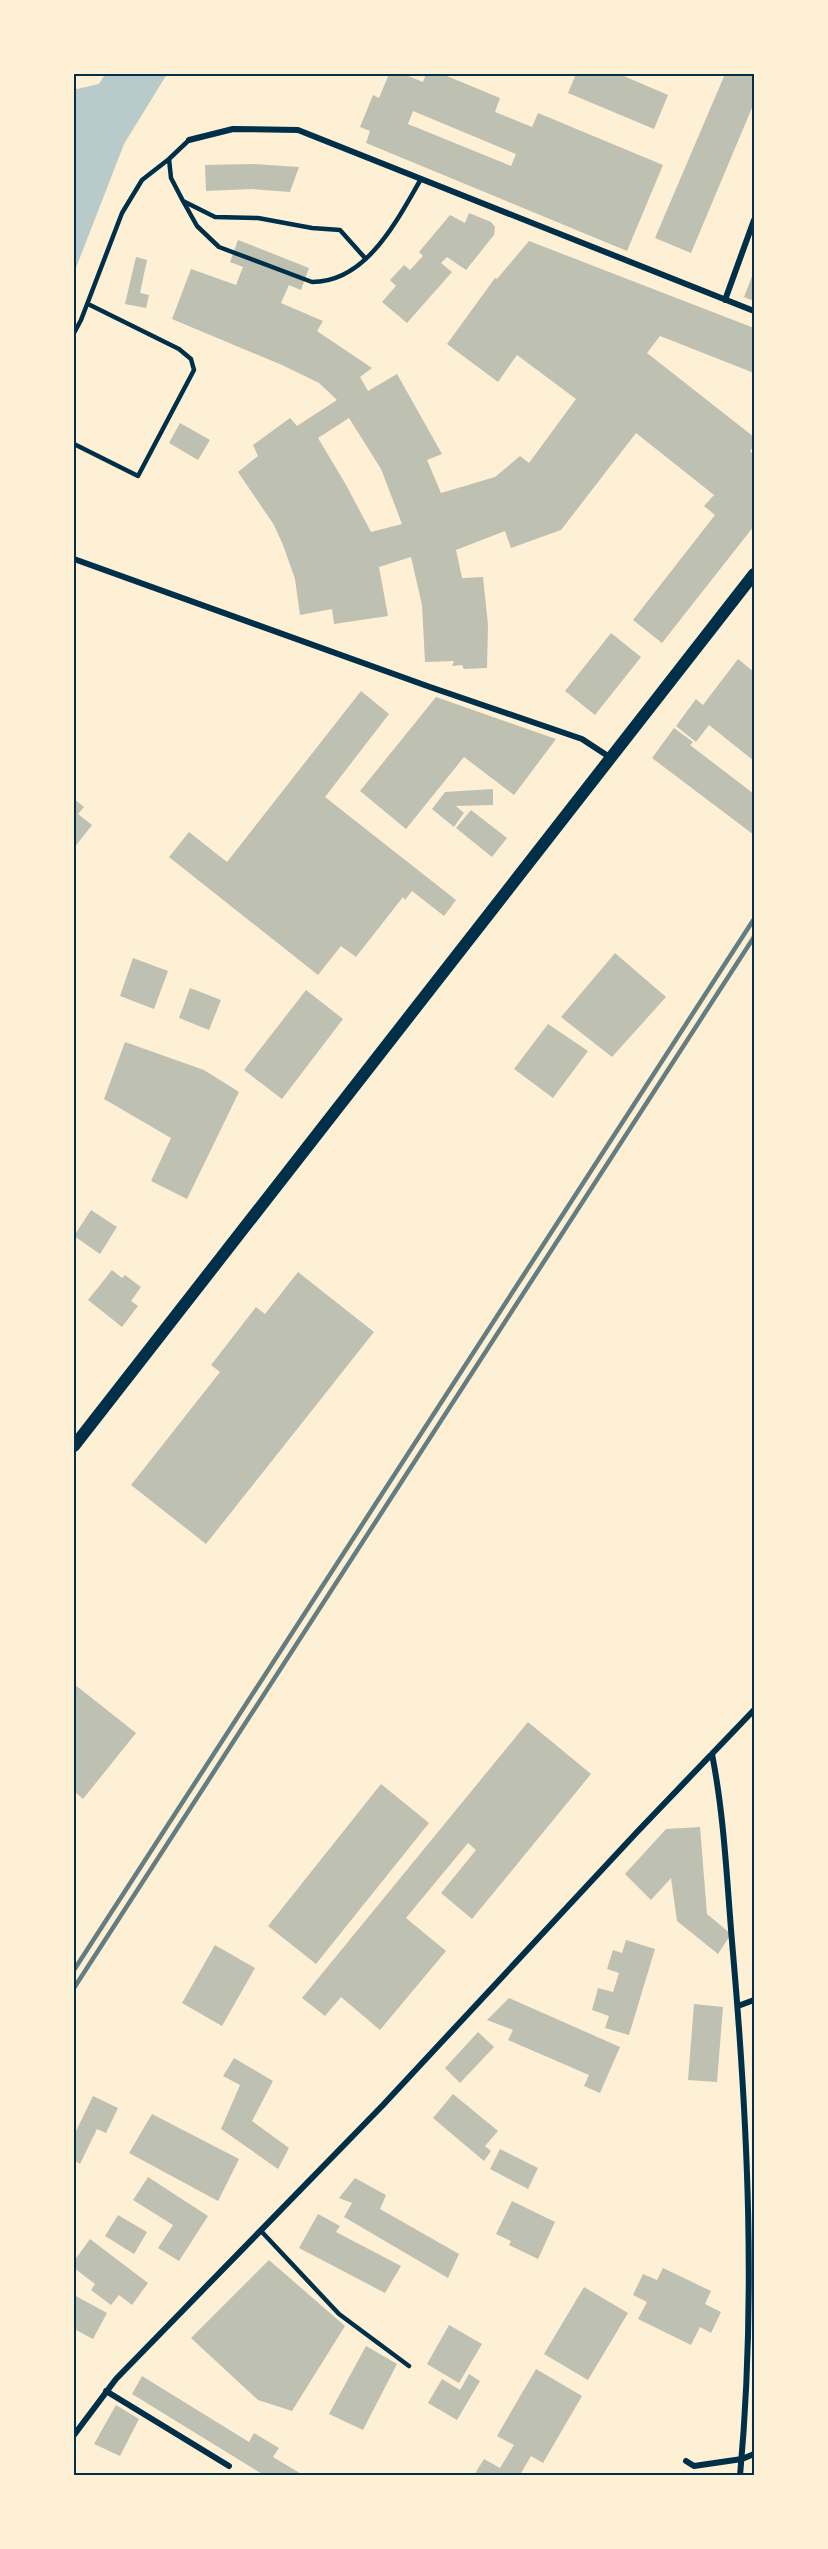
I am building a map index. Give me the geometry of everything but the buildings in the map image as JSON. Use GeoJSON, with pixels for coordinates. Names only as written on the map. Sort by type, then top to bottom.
{"type":"FeatureCollection","features":[{"type":"Feature","properties":{"kind":"main road"},"geometry":{"type":"LineString","coordinates":[[74,1446],[754,574]]}},
{"type":"Feature","properties":{"kind":"street"},"geometry":{"type":"LineString","coordinates":[[189,140],[233,129],[298,130],[754,311]]}},
{"type":"Feature","properties":{"kind":"street"},"geometry":{"type":"LineString","coordinates":[[725,300],[754,220]]}},
{"type":"Feature","properties":{"kind":"street"},"geometry":{"type":"LineString","coordinates":[[74,559],[582,739],[611,758]]}},
{"type":"Feature","properties":{"kind":"street"},"geometry":{"type":"LineString","coordinates":[[74,2435],[106,2391],[261,2231],[754,1710]]}},
{"type":"Feature","properties":{"kind":"street"},"geometry":{"type":"LineString","coordinates":[[712,1754],[719,1790],[738,2006],[747,2157],[748,2318],[740,2475]]}},
{"type":"Feature","properties":{"kind":"street"},"geometry":{"type":"LineString","coordinates":[[738,2006],[754,2000]]}},
{"type":"Feature","properties":{"kind":"street"},"geometry":{"type":"LineString","coordinates":[[106,2391],[230,2466]]}},
{"type":"Feature","properties":{"kind":"street"},"geometry":{"type":"LineString","coordinates":[[686,2461],[694,2466],[742,2459],[754,2454]]}},
{"type":"Feature","properties":{"kind":"lane"},"geometry":{"type":"LineString","coordinates":[[74,333],[88,304],[122,213],[142,180],[189,140]]}},
{"type":"Feature","properties":{"kind":"lane"},"geometry":{"type":"LineString","coordinates":[[169,159],[171,178],[197,226],[219,247],[312,282],[329,282],[354,268],[390,231],[421,179]]}},
{"type":"Feature","properties":{"kind":"lane"},"geometry":{"type":"LineString","coordinates":[[183,201],[215,217],[258,218],[312,228],[340,230],[364,258]]}},
{"type":"Feature","properties":{"kind":"lane"},"geometry":{"type":"LineString","coordinates":[[74,444],[138,477],[194,370],[191,358],[179,350],[88,304]]}},
{"type":"Feature","properties":{"kind":"lane"},"geometry":{"type":"LineString","coordinates":[[261,2231],[339,2314],[409,2366]]}},
{"type":"Feature","properties":{"kind":"shaded area"},"geometry":{"type":"Polygon","coordinates":[[[105,74],[167,74],[124,144],[74,273],[74,86],[77,89],[99,84],[105,74]]]}},
{"type":"Feature","properties":{"kind":"railway"},"geometry":{"type":"LineString","coordinates":[[74,1970],[754,919]]}},
{"type":"Feature","properties":{"kind":"railway"},"geometry":{"type":"LineString","coordinates":[[74,1988],[754,937]]}}]}
